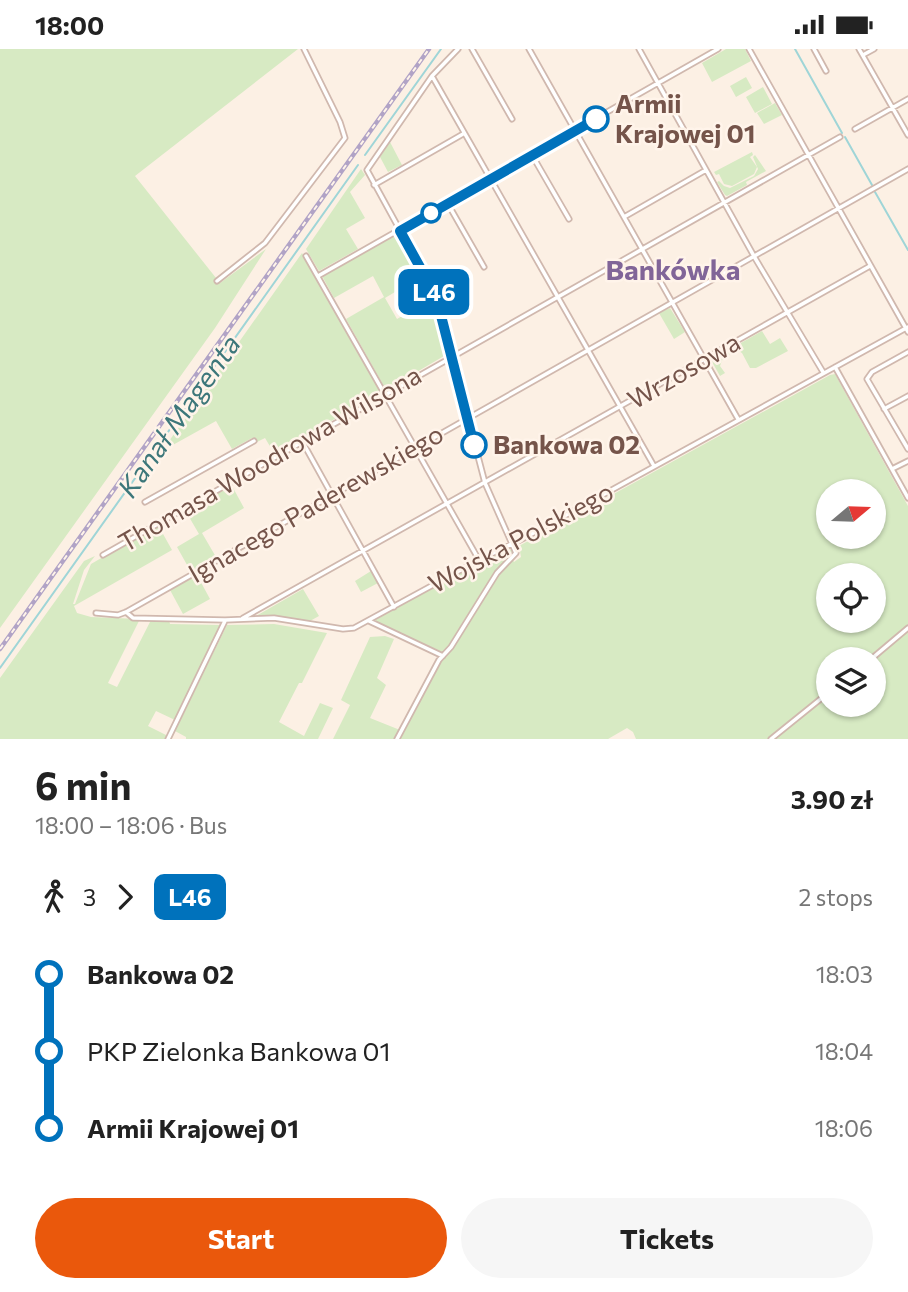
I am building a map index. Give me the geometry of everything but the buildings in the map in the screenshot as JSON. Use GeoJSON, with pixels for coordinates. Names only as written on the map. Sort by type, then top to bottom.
{"type":"FeatureCollection","features":[{"type":"Feature","properties":{"kind":"street"},"geometry":{"type":"LineString","coordinates":[[217,281],[265,243],[343,141],[344,131],[304,49]]}},
{"type":"Feature","properties":{"kind":"street"},"geometry":{"type":"LineString","coordinates":[[397,739],[443,656],[497,573],[515,556],[516,550],[485,483],[436,296],[367,168],[432,76],[458,49]]}},
{"type":"Feature","properties":{"kind":"street"},"geometry":{"type":"LineString","coordinates":[[472,49],[512,119]]}},
{"type":"Feature","properties":{"kind":"street"},"geometry":{"type":"LineString","coordinates":[[529,49],[738,419]]}},
{"type":"Feature","properties":{"kind":"street"},"geometry":{"type":"LineString","coordinates":[[639,49],[753,256],[823,373]]}},
{"type":"Feature","properties":{"kind":"street"},"geometry":{"type":"LineString","coordinates":[[318,277],[719,49]]}},
{"type":"Feature","properties":{"kind":"street"},"geometry":{"type":"LineString","coordinates":[[749,49],[907,329]]}},
{"type":"Feature","properties":{"kind":"street"},"geometry":{"type":"LineString","coordinates":[[814,49],[826,71]]}},
{"type":"Feature","properties":{"kind":"street"},"geometry":{"type":"LineString","coordinates":[[859,49],[908,135]]}},
{"type":"Feature","properties":{"kind":"street"},"geometry":{"type":"LineString","coordinates":[[863,55],[874,49]]}},
{"type":"Feature","properties":{"kind":"street"},"geometry":{"type":"LineString","coordinates":[[432,76],[654,466]]}},
{"type":"Feature","properties":{"kind":"street"},"geometry":{"type":"LineString","coordinates":[[855,129],[908,99]]}},
{"type":"Feature","properties":{"kind":"street"},"geometry":{"type":"LineString","coordinates":[[374,185],[464,133]]}},
{"type":"Feature","properties":{"kind":"street","name":"Thomasa Woodrowa Wilsona"},"geometry":{"type":"LineString","coordinates":[[103,555],[840,137]]}},
{"type":"Feature","properties":{"kind":"street"},"geometry":{"type":"LineString","coordinates":[[533,155],[569,219]]}},
{"type":"Feature","properties":{"kind":"street","name":"Ignacego Paderewskiego"},"geometry":{"type":"LineString","coordinates":[[126,612],[908,169]]}},
{"type":"Feature","properties":{"kind":"street"},"geometry":{"type":"LineString","coordinates":[[624,217],[706,170]]}},
{"type":"Feature","properties":{"kind":"street"},"geometry":{"type":"LineString","coordinates":[[448,204],[485,267]]}},
{"type":"Feature","properties":{"kind":"street"},"geometry":{"type":"LineString","coordinates":[[306,255],[479,560]]}},
{"type":"Feature","properties":{"kind":"street","name":"Wrzosowa"},"geometry":{"type":"LineString","coordinates":[[241,619],[870,266]]}},
{"type":"Feature","properties":{"kind":"street","name":"Wojska Polskiego"},"geometry":{"type":"LineString","coordinates":[[241,619],[274,618],[343,629],[354,628],[907,329]]}},
{"type":"Feature","properties":{"kind":"street"},"geometry":{"type":"LineString","coordinates":[[908,352],[872,372],[868,377],[908,449]]}},
{"type":"Feature","properties":{"kind":"street"},"geometry":{"type":"LineString","coordinates":[[835,367],[908,498]]}},
{"type":"Feature","properties":{"kind":"street"},"geometry":{"type":"LineString","coordinates":[[884,409],[908,396]]}},
{"type":"Feature","properties":{"kind":"street"},"geometry":{"type":"LineString","coordinates":[[145,502],[254,441]]}},
{"type":"Feature","properties":{"kind":"street"},"geometry":{"type":"LineString","coordinates":[[302,441],[394,607]]}},
{"type":"Feature","properties":{"kind":"street"},"geometry":{"type":"LineString","coordinates":[[892,470],[908,461]]}},
{"type":"Feature","properties":{"kind":"street"},"geometry":{"type":"LineString","coordinates":[[96,613],[118,615],[126,612],[133,618],[241,619]]}},
{"type":"Feature","properties":{"kind":"street"},"geometry":{"type":"LineString","coordinates":[[169,739],[225,620]]}},
{"type":"Feature","properties":{"kind":"street"},"geometry":{"type":"LineString","coordinates":[[369,620],[443,656]]}},
{"type":"Feature","properties":{"kind":"street"},"geometry":{"type":"LineString","coordinates":[[885,647],[908,628]]}},
{"type":"Feature","properties":{"kind":"street"},"geometry":{"type":"LineString","coordinates":[[771,739],[816,703]]}},
{"type":"Feature","properties":{"kind":"green space"},"geometry":{"type":"Polygon","coordinates":[[[0,49],[298,49],[135,176],[220,283],[266,249],[215,328],[0,628],[0,49]]]}},
{"type":"Feature","properties":{"kind":"green space"},"geometry":{"type":"Polygon","coordinates":[[[726,49],[745,49],[751,61],[712,82],[702,63],[726,49]]]}},
{"type":"Feature","properties":{"kind":"green space"},"geometry":{"type":"Polygon","coordinates":[[[746,77],[752,88],[736,97],[730,86],[746,77]]]}},
{"type":"Feature","properties":{"kind":"green space"},"geometry":{"type":"Polygon","coordinates":[[[763,87],[772,104],[755,113],[746,97],[763,87]]]}},
{"type":"Feature","properties":{"kind":"green space"},"geometry":{"type":"Polygon","coordinates":[[[775,103],[782,115],[764,124],[757,113],[775,103]]]}},
{"type":"Feature","properties":{"kind":"green space"},"geometry":{"type":"Polygon","coordinates":[[[390,142],[402,165],[388,172],[380,157],[390,142]]]}},
{"type":"Feature","properties":{"kind":"green space"},"geometry":{"type":"Polygon","coordinates":[[[752,152],[750,157],[757,167],[754,174],[732,186],[724,184],[719,174],[714,172],[752,152]]]}},
{"type":"Feature","properties":{"kind":"green space"},"geometry":{"type":"Polygon","coordinates":[[[755,155],[766,171],[746,182],[747,185],[725,195],[717,182],[730,188],[754,176],[758,169],[753,157],[755,155]]]}},
{"type":"Feature","properties":{"kind":"green space"},"geometry":{"type":"Polygon","coordinates":[[[361,169],[365,175],[350,192],[365,218],[346,229],[358,249],[319,271],[306,249],[361,169]]]}},
{"type":"Feature","properties":{"kind":"green space"},"geometry":{"type":"Polygon","coordinates":[[[397,234],[420,277],[385,298],[397,319],[432,299],[446,352],[444,356],[386,390],[346,319],[384,297],[373,276],[334,298],[322,276],[397,234]]]}},
{"type":"Feature","properties":{"kind":"green space"},"geometry":{"type":"Polygon","coordinates":[[[302,253],[381,393],[274,453],[265,438],[255,443],[252,438],[232,449],[216,421],[162,451],[302,253]]]}},
{"type":"Feature","properties":{"kind":"green space"},"geometry":{"type":"Polygon","coordinates":[[[670,308],[685,332],[674,339],[659,313],[670,308]]]}},
{"type":"Feature","properties":{"kind":"green space"},"geometry":{"type":"Polygon","coordinates":[[[762,331],[770,344],[780,338],[788,351],[756,368],[750,368],[742,353],[737,350],[723,358],[720,366],[725,373],[720,376],[711,360],[762,331]]]}},
{"type":"Feature","properties":{"kind":"green space"},"geometry":{"type":"Polygon","coordinates":[[[835,374],[908,506],[908,739],[636,739],[633,732],[627,728],[608,739],[400,739],[442,658],[438,650],[377,624],[375,619],[508,548],[512,551],[514,562],[521,557],[519,546],[835,374]]]}},
{"type":"Feature","properties":{"kind":"green space"},"geometry":{"type":"Polygon","coordinates":[[[231,484],[244,508],[202,533],[216,557],[191,572],[177,547],[199,534],[185,510],[231,484]]]}},
{"type":"Feature","properties":{"kind":"green space"},"geometry":{"type":"Polygon","coordinates":[[[158,525],[172,550],[74,606],[77,613],[91,617],[140,619],[108,683],[117,687],[151,620],[169,620],[170,624],[219,625],[221,628],[175,720],[156,711],[148,726],[168,736],[167,739],[0,739],[0,678],[84,561],[95,556],[84,570],[73,604],[91,564],[158,525]]]}},
{"type":"Feature","properties":{"kind":"green space"},"geometry":{"type":"Polygon","coordinates":[[[371,571],[378,583],[361,592],[355,581],[371,571]]]}},
{"type":"Feature","properties":{"kind":"green space"},"geometry":{"type":"Polygon","coordinates":[[[197,575],[210,599],[183,614],[170,590],[197,575]]]}},
{"type":"Feature","properties":{"kind":"green space"},"geometry":{"type":"Polygon","coordinates":[[[303,589],[319,616],[310,621],[256,616],[303,589]]]}},
{"type":"Feature","properties":{"kind":"green space"},"geometry":{"type":"Polygon","coordinates":[[[274,624],[327,633],[279,722],[304,736],[320,703],[333,708],[318,739],[186,739],[175,731],[227,625],[274,624]]]}},
{"type":"Feature","properties":{"kind":"green space"},"geometry":{"type":"Polygon","coordinates":[[[385,636],[394,639],[377,678],[386,685],[370,718],[400,730],[395,739],[333,739],[350,705],[341,700],[370,637],[385,636]]]}},
{"type":"Feature","properties":{"kind":"waterway","name":"Kanał Magenta"},"geometry":{"type":"LineString","coordinates":[[365,155],[441,49]]}},
{"type":"Feature","properties":{"kind":"waterway"},"geometry":{"type":"LineString","coordinates":[[795,49],[842,133]]}},
{"type":"Feature","properties":{"kind":"waterway"},"geometry":{"type":"LineString","coordinates":[[845,137],[872,185]]}},
{"type":"Feature","properties":{"kind":"waterway","name":"Kanał Magenta"},"geometry":{"type":"LineString","coordinates":[[0,668],[358,165]]}},
{"type":"Feature","properties":{"kind":"waterway"},"geometry":{"type":"LineString","coordinates":[[875,192],[908,250]]}},
{"type":"Feature","properties":{"kind":"railway"},"geometry":{"type":"LineString","coordinates":[[0,649],[429,49]]}},
{"type":"Feature","properties":{"kind":"bus line","name":"L46"},"geometry":{"type":"LineString","coordinates":[[474,445],[436,296],[400,231],[596,119]]}},
{"type":"Feature","properties":{"kind":"place","name":"Armii Krajowej 01"},"geometry":{"type":"Point","coordinates":[596,119]}},
{"type":"Feature","properties":{"kind":"place","name":"Bankowa 02"},"geometry":{"type":"Point","coordinates":[474,445]}},
{"type":"Feature","properties":{"kind":"district","name":"Bankówka"},"geometry":{"type":"Point","coordinates":[673,270]}}]}
